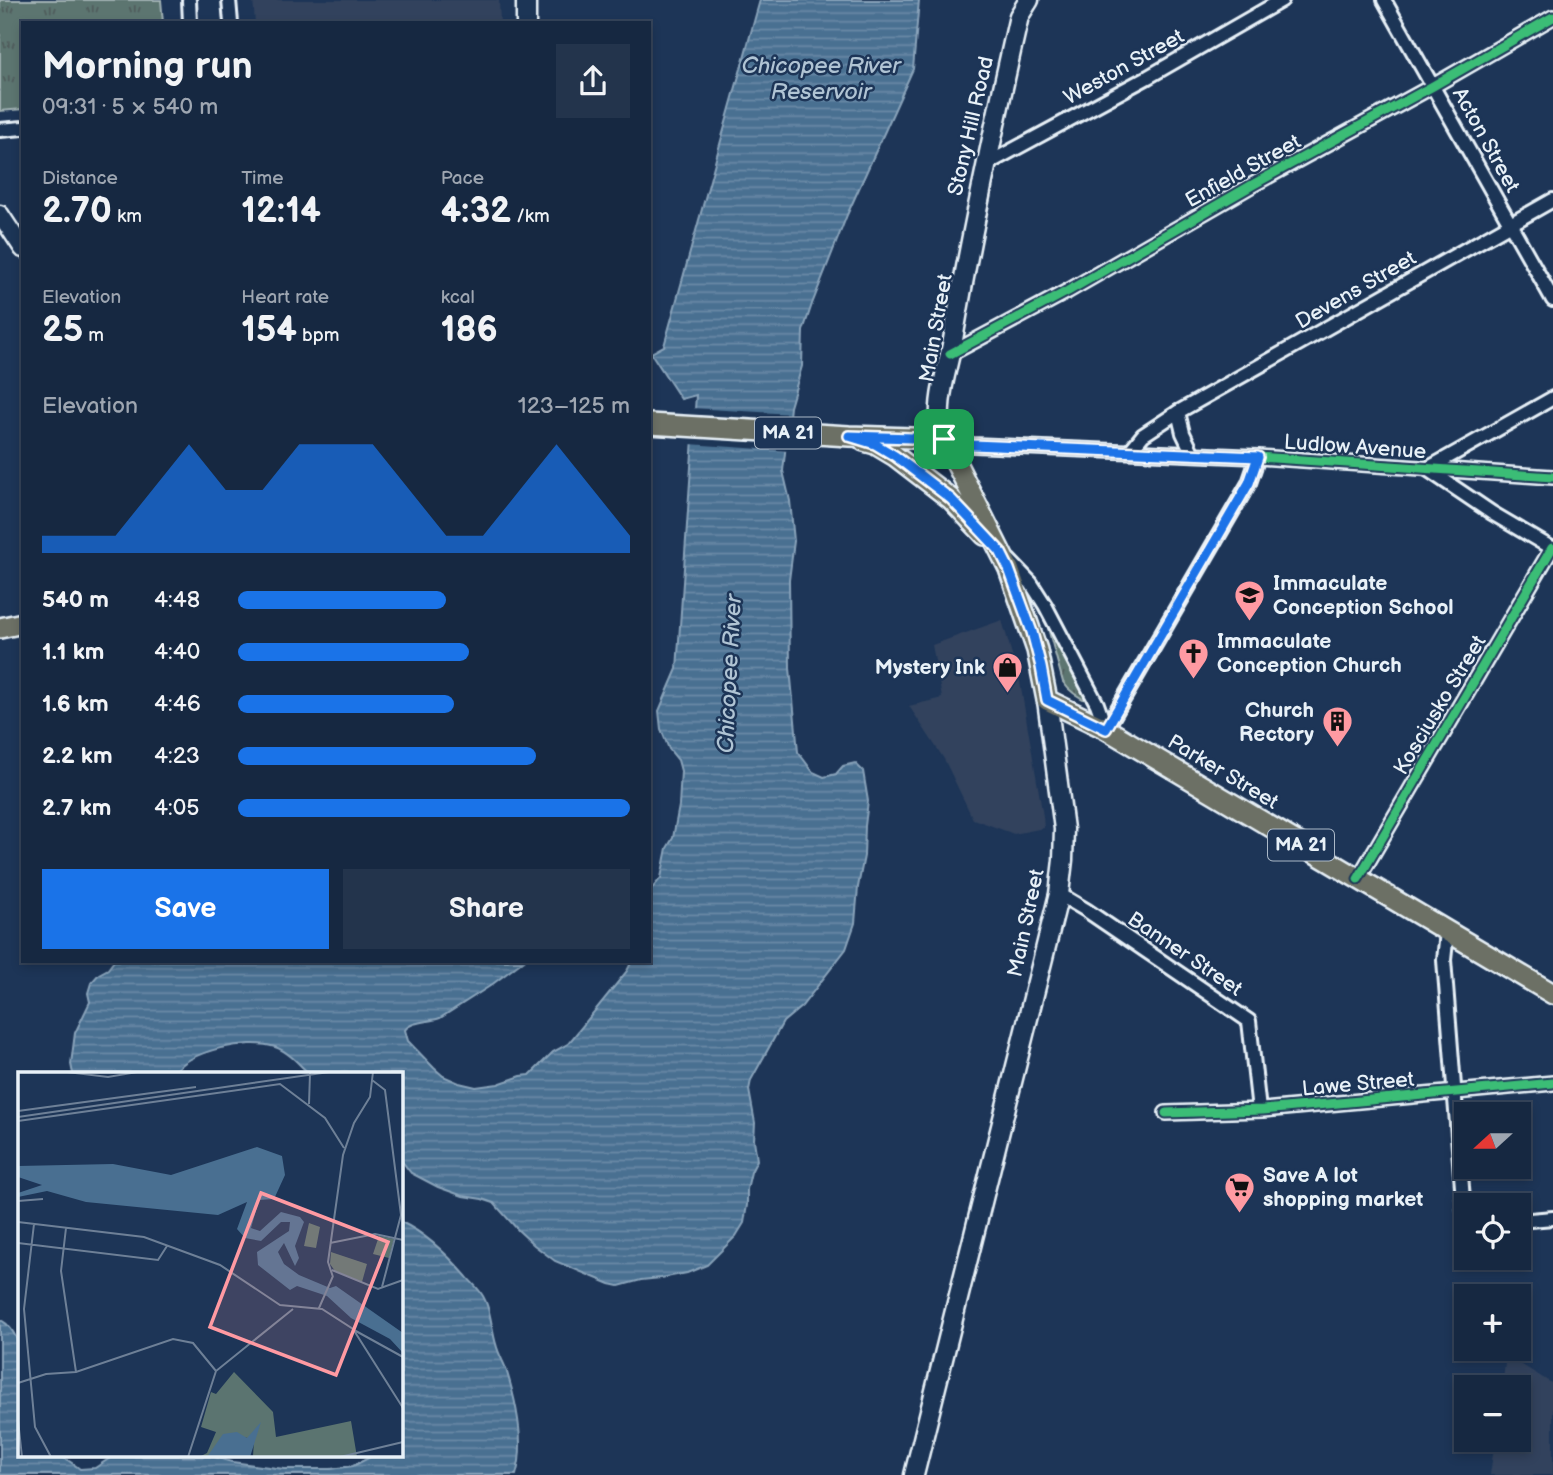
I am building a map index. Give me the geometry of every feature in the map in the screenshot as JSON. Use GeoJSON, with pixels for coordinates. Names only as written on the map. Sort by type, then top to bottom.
{"type":"FeatureCollection","features":[{"type":"Feature","properties":{"kind":"main road"},"geometry":{"type":"LineString","coordinates":[[526,0],[526,21]]}},
{"type":"Feature","properties":{"kind":"main road","name":"Stony Hill Road"},"geometry":{"type":"LineString","coordinates":[[965,265],[1020,8],[1029,0]]}},
{"type":"Feature","properties":{"kind":"main road","name":"Main Street"},"geometry":{"type":"LineString","coordinates":[[914,1475],[1059,894],[1063,860],[1064,830],[1047,700],[1032,632],[1000,551],[944,439],[940,423],[941,400],[965,265]]}},
{"type":"Feature","properties":{"kind":"main road","name":"Ludlow Avenue"},"geometry":{"type":"LineString","coordinates":[[651,424],[944,439]]}},
{"type":"Feature","properties":{"kind":"main road"},"geometry":{"type":"LineString","coordinates":[[849,436],[875,444],[895,456],[951,499],[1000,551]]}},
{"type":"Feature","properties":{"kind":"main road"},"geometry":{"type":"LineString","coordinates":[[0,628],[21,623]]}},
{"type":"Feature","properties":{"kind":"main road","name":"Parker Street"},"geometry":{"type":"LineString","coordinates":[[1047,700],[1106,729],[1553,994]]}},
{"type":"Feature","properties":{"kind":"street"},"geometry":{"type":"LineString","coordinates":[[189,0],[190,21]]}},
{"type":"Feature","properties":{"kind":"street"},"geometry":{"type":"LineString","coordinates":[[229,0],[231,21]]}},
{"type":"Feature","properties":{"kind":"street","name":"Weston Street"},"geometry":{"type":"LineString","coordinates":[[985,165],[1148,77],[1282,0]]}},
{"type":"Feature","properties":{"kind":"street","name":"Acton Street"},"geometry":{"type":"LineString","coordinates":[[1384,0],[1553,300]]}},
{"type":"Feature","properties":{"kind":"street","name":"Enfield Street"},"geometry":{"type":"LineString","coordinates":[[950,354],[1068,291],[1553,17]]}},
{"type":"Feature","properties":{"kind":"street"},"geometry":{"type":"LineString","coordinates":[[0,130],[21,128]]}},
{"type":"Feature","properties":{"kind":"street","name":"Devens Street"},"geometry":{"type":"LineString","coordinates":[[1130,451],[1143,435],[1178,412],[1553,200]]}},
{"type":"Feature","properties":{"kind":"street"},"geometry":{"type":"LineString","coordinates":[[0,214],[21,246]]}},
{"type":"Feature","properties":{"kind":"street"},"geometry":{"type":"LineString","coordinates":[[1553,398],[1427,469],[1492,513],[1553,548]]}},
{"type":"Feature","properties":{"kind":"street"},"geometry":{"type":"LineString","coordinates":[[1178,412],[1183,433],[1193,454]]}},
{"type":"Feature","properties":{"kind":"street","name":"Ludlow Avenue"},"geometry":{"type":"LineString","coordinates":[[944,439],[973,445],[1258,457],[1553,477]]}},
{"type":"Feature","properties":{"kind":"street"},"geometry":{"type":"LineString","coordinates":[[1106,729],[1249,483],[1258,457]]}},
{"type":"Feature","properties":{"kind":"street","name":"Kosciusko Street"},"geometry":{"type":"LineString","coordinates":[[1358,879],[1553,548]]}},
{"type":"Feature","properties":{"kind":"street"},"geometry":{"type":"LineString","coordinates":[[1000,551],[1031,583],[1045,605],[1097,704],[1106,729]]}},
{"type":"Feature","properties":{"kind":"street","name":"Banner Street"},"geometry":{"type":"LineString","coordinates":[[1059,894],[1249,1021],[1259,1110]]}},
{"type":"Feature","properties":{"kind":"street"},"geometry":{"type":"LineString","coordinates":[[1447,932],[1444,960],[1463,1193]]}},
{"type":"Feature","properties":{"kind":"street","name":"Lawe Street"},"geometry":{"type":"LineString","coordinates":[[1166,1113],[1259,1110],[1553,1083]]}},
{"type":"Feature","properties":{"kind":"street"},"geometry":{"type":"LineString","coordinates":[[1531,1220],[1553,1218]]}},
{"type":"Feature","properties":{"kind":"shaded area"},"geometry":{"type":"Polygon","coordinates":[[[253,0],[499,0],[500,21],[255,21],[253,0]]]}},
{"type":"Feature","properties":{"kind":"shaded area"},"geometry":{"type":"Polygon","coordinates":[[[1002,620],[1020,682],[1044,828],[1014,834],[973,819],[944,759],[909,706],[942,698],[932,645],[1002,620]]]}},
{"type":"Feature","properties":{"kind":"shaded area"},"geometry":{"type":"Polygon","coordinates":[[[1505,1361],[1516,1361],[1553,1384],[1553,1475],[1490,1475],[1493,1452],[1531,1452],[1531,1375],[1504,1375],[1505,1361]]]}},
{"type":"Feature","properties":{"kind":"green space"},"geometry":{"type":"Polygon","coordinates":[[[0,0],[161,0],[163,21],[21,21],[21,109],[0,111],[0,0]]]}},
{"type":"Feature","properties":{"kind":"green space"},"geometry":{"type":"Polygon","coordinates":[[[1049,627],[1090,702],[1075,694],[1063,682],[1049,627]]]}},
{"type":"Feature","properties":{"kind":"water"},"geometry":{"type":"Polygon","coordinates":[[[760,0],[919,0],[913,69],[847,215],[803,331],[802,366],[790,407],[783,471],[790,501],[794,541],[789,580],[790,668],[798,752],[813,772],[824,777],[836,774],[843,766],[855,763],[863,771],[868,801],[855,923],[846,949],[802,1006],[783,1022],[751,1080],[749,1090],[755,1123],[757,1160],[747,1189],[744,1223],[736,1236],[707,1265],[687,1273],[619,1286],[555,1261],[518,1230],[494,1203],[438,1187],[411,1173],[402,1161],[402,1072],[307,1072],[280,1049],[250,1044],[220,1048],[192,1058],[175,1072],[73,1072],[71,1064],[75,1033],[90,1002],[88,993],[91,983],[112,963],[520,963],[440,1018],[416,1023],[405,1030],[408,1041],[443,1076],[476,1087],[498,1084],[530,1075],[553,1052],[568,1044],[631,963],[651,963],[651,890],[661,878],[679,806],[681,771],[661,729],[659,711],[677,669],[696,395],[681,399],[651,353],[664,346],[760,0]]]}},
{"type":"Feature","properties":{"kind":"water"},"geometry":{"type":"Polygon","coordinates":[[[402,1223],[445,1253],[484,1299],[516,1408],[520,1449],[516,1475],[0,1475],[0,1320],[9,1326],[18,1341],[18,1458],[62,1458],[80,1469],[95,1468],[110,1458],[218,1458],[284,1469],[353,1466],[368,1458],[402,1458],[402,1223]]]}},
{"type":"Feature","properties":{"kind":"pier"},"geometry":{"type":"Polygon","coordinates":[[[691,408],[792,414],[788,451],[689,444],[691,408]]]}},
{"type":"Feature","properties":{"kind":"cycle path"},"geometry":{"type":"LineString","coordinates":[[950,354],[1068,291],[1553,17]]}},
{"type":"Feature","properties":{"kind":"cycle path"},"geometry":{"type":"LineString","coordinates":[[944,439],[973,445],[1258,457],[1553,477]]}},
{"type":"Feature","properties":{"kind":"cycle path"},"geometry":{"type":"LineString","coordinates":[[1358,879],[1552,548]]}},
{"type":"Feature","properties":{"kind":"cycle path"},"geometry":{"type":"LineString","coordinates":[[1166,1113],[1263,1110],[1553,1083]]}},
{"type":"Feature","properties":{"kind":"place","name":"Immaculate Conception School"},"geometry":{"type":"Point","coordinates":[1250,622]}},
{"type":"Feature","properties":{"kind":"place","name":"Immaculate Conception Church"},"geometry":{"type":"Point","coordinates":[1194,680]}},
{"type":"Feature","properties":{"kind":"place","name":"Mystery Ink"},"geometry":{"type":"Point","coordinates":[1008,694]}},
{"type":"Feature","properties":{"kind":"place","name":"Church Rectory"},"geometry":{"type":"Point","coordinates":[1337,749]}},
{"type":"Feature","properties":{"kind":"place","name":"Save A lot shopping market"},"geometry":{"type":"Point","coordinates":[1240,1214]}},
{"type":"Feature","properties":{"kind":"route"},"geometry":{"type":"LineString","coordinates":[[849,436],[944,439],[973,445],[1258,457],[1249,483],[1106,729],[1047,700],[1032,632],[1000,551],[951,499],[895,456],[875,444],[849,436]]}},
{"type":"Feature","properties":{"kind":"water label","name":"Chicopee River Reservoir"},"geometry":{"type":"Point","coordinates":[821,79]}},
{"type":"Feature","properties":{"kind":"water label","name":"Chicopee River"},"geometry":{"type":"Point","coordinates":[730,674]}}]}
